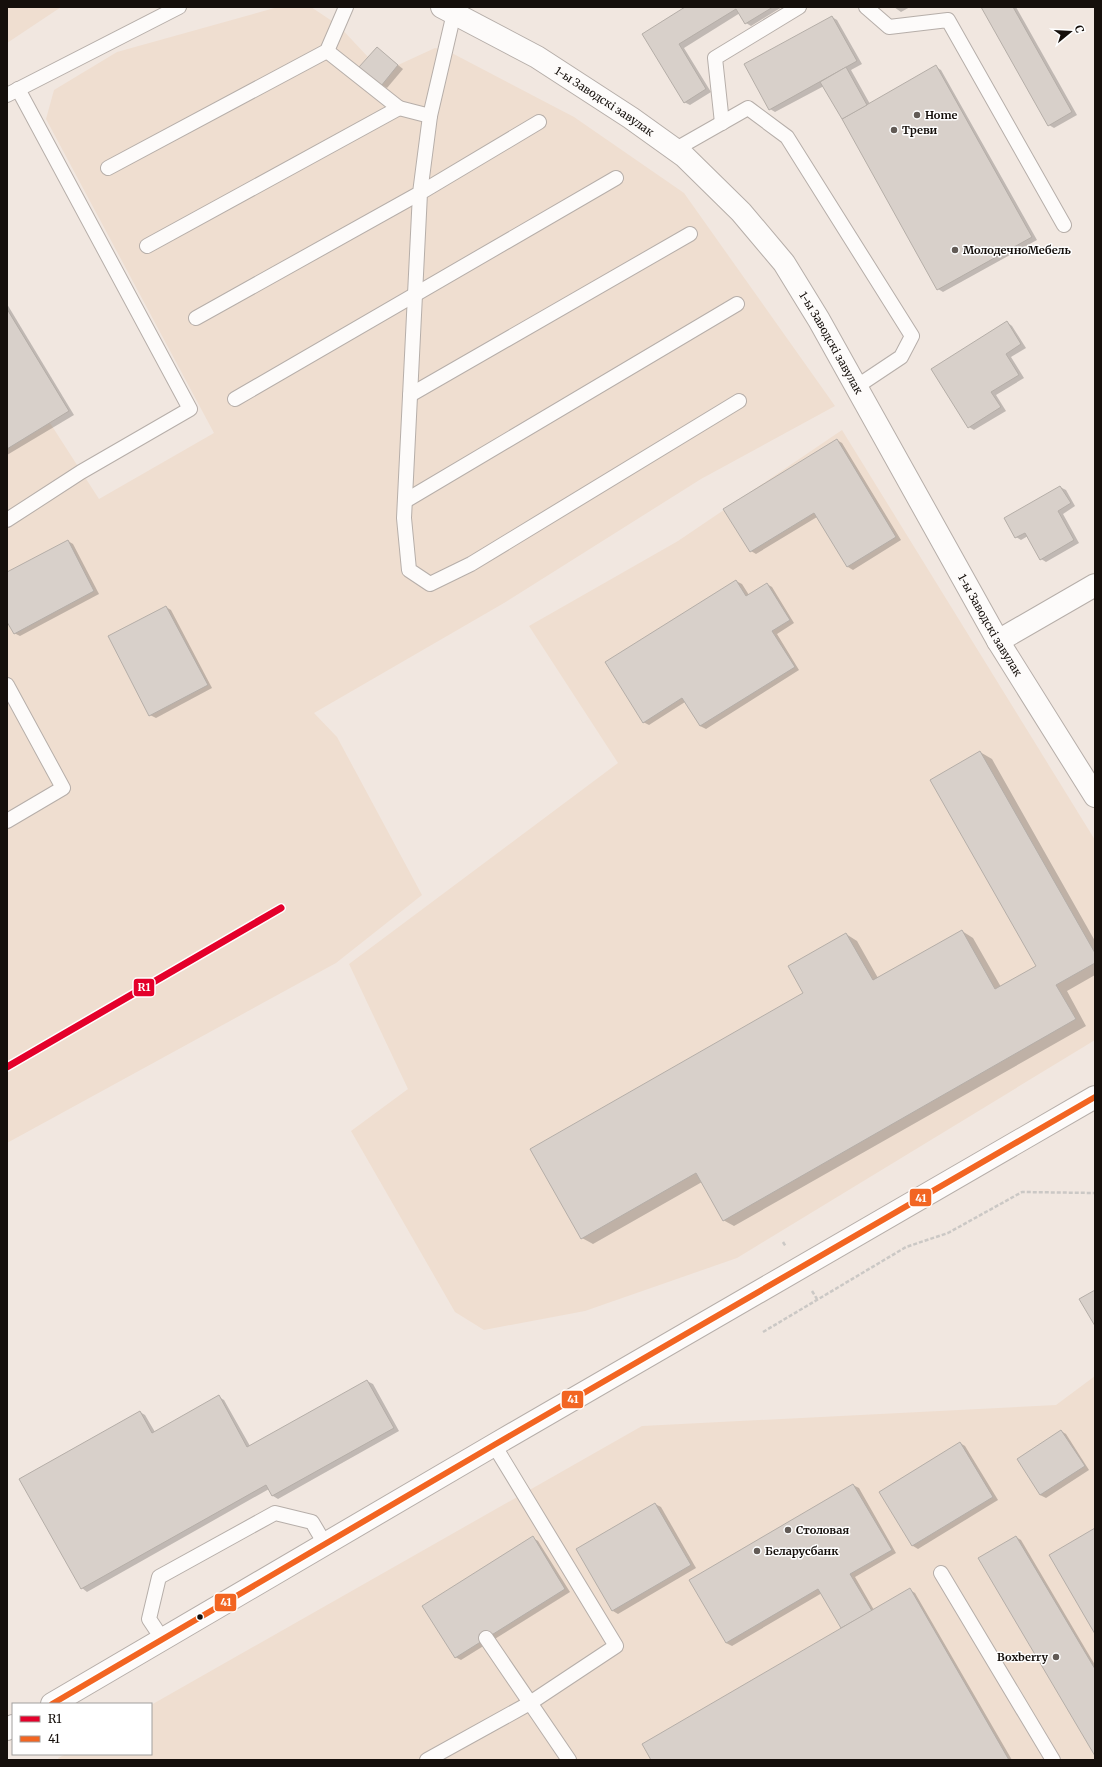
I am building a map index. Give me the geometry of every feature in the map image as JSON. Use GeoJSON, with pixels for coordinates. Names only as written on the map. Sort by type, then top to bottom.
{"type":"FeatureCollection","features":[{"type":"Feature","properties":{"kind":"main road","name":"1-ы Заводскі завулак"},"geometry":{"type":"LineString","coordinates":[[448,10],[537,57],[631,118],[684,156],[742,212],[784,263],[819,320],[998,641],[1095,796]]}},
{"type":"Feature","properties":{"kind":"main road"},"geometry":{"type":"LineString","coordinates":[[998,641],[1095,585]]}},
{"type":"Feature","properties":{"kind":"main road"},"geometry":{"type":"LineString","coordinates":[[54,1703],[494,1445],[1093,1103]]}},
{"type":"Feature","properties":{"kind":"lane"},"geometry":{"type":"LineString","coordinates":[[108,168],[327,51],[346,7]]}},
{"type":"Feature","properties":{"kind":"lane"},"geometry":{"type":"LineString","coordinates":[[722,123],[715,58],[799,7]]}},
{"type":"Feature","properties":{"kind":"lane"},"geometry":{"type":"LineString","coordinates":[[866,7],[889,27],[948,20],[1064,225]]}},
{"type":"Feature","properties":{"kind":"lane"},"geometry":{"type":"LineString","coordinates":[[7,520],[81,472],[190,409],[13,92],[175,8]]}},
{"type":"Feature","properties":{"kind":"lane"},"geometry":{"type":"LineString","coordinates":[[448,10],[430,116],[420,193],[404,518],[409,570],[430,584],[471,564],[739,401]]}},
{"type":"Feature","properties":{"kind":"lane"},"geometry":{"type":"LineString","coordinates":[[327,51],[399,108],[430,116]]}},
{"type":"Feature","properties":{"kind":"lane"},"geometry":{"type":"LineString","coordinates":[[147,246],[399,108]]}},
{"type":"Feature","properties":{"kind":"lane"},"geometry":{"type":"LineString","coordinates":[[676,150],[748,108],[787,137],[912,336],[901,357],[856,387]]}},
{"type":"Feature","properties":{"kind":"lane"},"geometry":{"type":"LineString","coordinates":[[196,318],[420,193],[539,122]]}},
{"type":"Feature","properties":{"kind":"lane"},"geometry":{"type":"LineString","coordinates":[[235,398],[616,178]]}},
{"type":"Feature","properties":{"kind":"lane"},"geometry":{"type":"LineString","coordinates":[[410,395],[690,234]]}},
{"type":"Feature","properties":{"kind":"lane"},"geometry":{"type":"LineString","coordinates":[[405,501],[736,304]]}},
{"type":"Feature","properties":{"kind":"lane"},"geometry":{"type":"LineString","coordinates":[[7,685],[63,788],[7,821]]}},
{"type":"Feature","properties":{"kind":"lane"},"geometry":{"type":"LineString","coordinates":[[427,1760],[530,1703],[616,1646],[494,1445]]}},
{"type":"Feature","properties":{"kind":"lane"},"geometry":{"type":"LineString","coordinates":[[163,1640],[149,1619],[159,1577],[275,1513],[312,1522],[325,1544]]}},
{"type":"Feature","properties":{"kind":"lane"},"geometry":{"type":"LineString","coordinates":[[941,1573],[1054,1760]]}},
{"type":"Feature","properties":{"kind":"lane"},"geometry":{"type":"LineString","coordinates":[[486,1638],[568,1760]]}},
{"type":"Feature","properties":{"kind":"path"},"geometry":{"type":"LineString","coordinates":[[763,1332],[906,1247],[948,1234],[1022,1192],[1095,1193]]}},
{"type":"Feature","properties":{"kind":"shaded area"},"geometry":{"type":"Polygon","coordinates":[[[7,7],[61,7],[7,43],[7,7]]]}},
{"type":"Feature","properties":{"kind":"shaded area"},"geometry":{"type":"Polygon","coordinates":[[[278,7],[311,7],[338,25],[368,57],[377,47],[398,65],[435,48],[446,50],[574,117],[684,193],[835,406],[701,479],[504,603],[314,713],[337,737],[422,895],[336,963],[7,1143],[7,309],[69,411],[50,423],[99,499],[214,433],[46,119],[54,90],[117,52],[278,7]]]}},
{"type":"Feature","properties":{"kind":"shaded area"},"geometry":{"type":"Polygon","coordinates":[[[842,430],[1095,840],[1095,1040],[737,1258],[585,1311],[484,1330],[455,1312],[351,1131],[408,1089],[349,964],[618,763],[529,626],[678,541],[842,430]]]}},
{"type":"Feature","properties":{"kind":"shaded area"},"geometry":{"type":"Polygon","coordinates":[[[1095,1376],[1095,1760],[59,1760],[58,1758],[64,1755],[152,1755],[152,1704],[642,1426],[1056,1405],[1095,1376]]]}},
{"type":"Feature","properties":{"kind":"building"},"geometry":{"type":"Polygon","coordinates":[[[685,7],[773,7],[745,24],[736,9],[679,44],[706,89],[684,103],[642,34],[685,7]]]}},
{"type":"Feature","properties":{"kind":"building"},"geometry":{"type":"Polygon","coordinates":[[[981,7],[1013,7],[1072,112],[1048,126],[981,7]]]}},
{"type":"Feature","properties":{"kind":"building"},"geometry":{"type":"Polygon","coordinates":[[[832,16],[857,61],[769,110],[744,64],[832,16]]]}},
{"type":"Feature","properties":{"kind":"building"},"geometry":{"type":"Polygon","coordinates":[[[377,47],[398,65],[381,86],[359,67],[377,47]]]}},
{"type":"Feature","properties":{"kind":"building"},"geometry":{"type":"Polygon","coordinates":[[[936,65],[1032,237],[937,290],[842,119],[936,65]]]}},
{"type":"Feature","properties":{"kind":"building"},"geometry":{"type":"Polygon","coordinates":[[[846,67],[867,105],[842,119],[820,82],[846,67]]]}},
{"type":"Feature","properties":{"kind":"building"},"geometry":{"type":"Polygon","coordinates":[[[7,309],[69,411],[7,449],[7,309]]]}},
{"type":"Feature","properties":{"kind":"building"},"geometry":{"type":"Polygon","coordinates":[[[1007,321],[1021,344],[1006,354],[1019,375],[991,392],[1001,407],[968,428],[931,369],[1007,321]]]}},
{"type":"Feature","properties":{"kind":"building"},"geometry":{"type":"Polygon","coordinates":[[[837,439],[896,537],[847,567],[814,513],[750,552],[723,509],[837,439]]]}},
{"type":"Feature","properties":{"kind":"building"},"geometry":{"type":"Polygon","coordinates":[[[1060,486],[1071,503],[1058,511],[1074,540],[1040,560],[1025,533],[1015,538],[1004,518],[1060,486]]]}},
{"type":"Feature","properties":{"kind":"building"},"geometry":{"type":"Polygon","coordinates":[[[68,540],[94,591],[14,634],[7,622],[7,572],[68,540]]]}},
{"type":"Feature","properties":{"kind":"building"},"geometry":{"type":"Polygon","coordinates":[[[736,580],[746,596],[767,583],[790,620],[772,631],[795,667],[700,726],[682,698],[643,723],[605,662],[736,580]]]}},
{"type":"Feature","properties":{"kind":"building"},"geometry":{"type":"Polygon","coordinates":[[[166,606],[208,685],[149,716],[108,636],[166,606]]]}},
{"type":"Feature","properties":{"kind":"building"},"geometry":{"type":"Polygon","coordinates":[[[980,751],[1095,953],[1095,963],[1056,985],[1076,1019],[723,1221],[696,1173],[581,1239],[530,1149],[803,993],[788,966],[846,933],[873,980],[962,930],[995,989],[1036,966],[930,780],[980,751]]]}},
{"type":"Feature","properties":{"kind":"building"},"geometry":{"type":"Polygon","coordinates":[[[1095,1290],[1095,1326],[1079,1299],[1095,1290]]]}},
{"type":"Feature","properties":{"kind":"building"},"geometry":{"type":"Polygon","coordinates":[[[367,1380],[394,1428],[272,1496],[266,1485],[81,1589],[19,1479],[140,1411],[152,1433],[219,1395],[247,1447],[367,1380]]]}},
{"type":"Feature","properties":{"kind":"building"},"geometry":{"type":"Polygon","coordinates":[[[1061,1430],[1085,1466],[1040,1495],[1017,1459],[1061,1430]]]}},
{"type":"Feature","properties":{"kind":"building"},"geometry":{"type":"Polygon","coordinates":[[[960,1442],[993,1497],[912,1546],[879,1492],[960,1442]]]}},
{"type":"Feature","properties":{"kind":"building"},"geometry":{"type":"Polygon","coordinates":[[[853,1484],[892,1550],[850,1574],[872,1611],[841,1628],[818,1589],[726,1643],[689,1580],[853,1484]]]}},
{"type":"Feature","properties":{"kind":"building"},"geometry":{"type":"Polygon","coordinates":[[[655,1503],[691,1565],[612,1611],[576,1549],[655,1503]]]}},
{"type":"Feature","properties":{"kind":"building"},"geometry":{"type":"Polygon","coordinates":[[[1095,1528],[1095,1634],[1049,1555],[1095,1528]]]}},
{"type":"Feature","properties":{"kind":"building"},"geometry":{"type":"Polygon","coordinates":[[[533,1536],[565,1589],[455,1658],[422,1606],[533,1536]]]}},
{"type":"Feature","properties":{"kind":"building"},"geometry":{"type":"Polygon","coordinates":[[[1016,1536],[1095,1669],[1095,1756],[978,1558],[1016,1536]]]}},
{"type":"Feature","properties":{"kind":"building"},"geometry":{"type":"Polygon","coordinates":[[[910,1588],[1009,1760],[651,1760],[642,1744],[910,1588]]]}},
{"type":"Feature","properties":{"kind":"transit line","name":"R1"},"geometry":{"type":"LineString","coordinates":[[7,1067],[281,908]]}},
{"type":"Feature","properties":{"kind":"transit line","name":"41"},"geometry":{"type":"LineString","coordinates":[[54,1703],[494,1445],[1095,1097]]}},
{"type":"Feature","properties":{"kind":"place","name":"Home"},"geometry":{"type":"Point","coordinates":[917,115]}},
{"type":"Feature","properties":{"kind":"place","name":"Треви"},"geometry":{"type":"Point","coordinates":[894,130]}},
{"type":"Feature","properties":{"kind":"place","name":"МолодечноМебель"},"geometry":{"type":"Point","coordinates":[955,250]}},
{"type":"Feature","properties":{"kind":"place","name":"Столовая"},"geometry":{"type":"Point","coordinates":[788,1530]}},
{"type":"Feature","properties":{"kind":"place","name":"Беларусбанк"},"geometry":{"type":"Point","coordinates":[757,1551]}},
{"type":"Feature","properties":{"kind":"place","name":"Boxberry"},"geometry":{"type":"Point","coordinates":[1056,1657]}}]}
